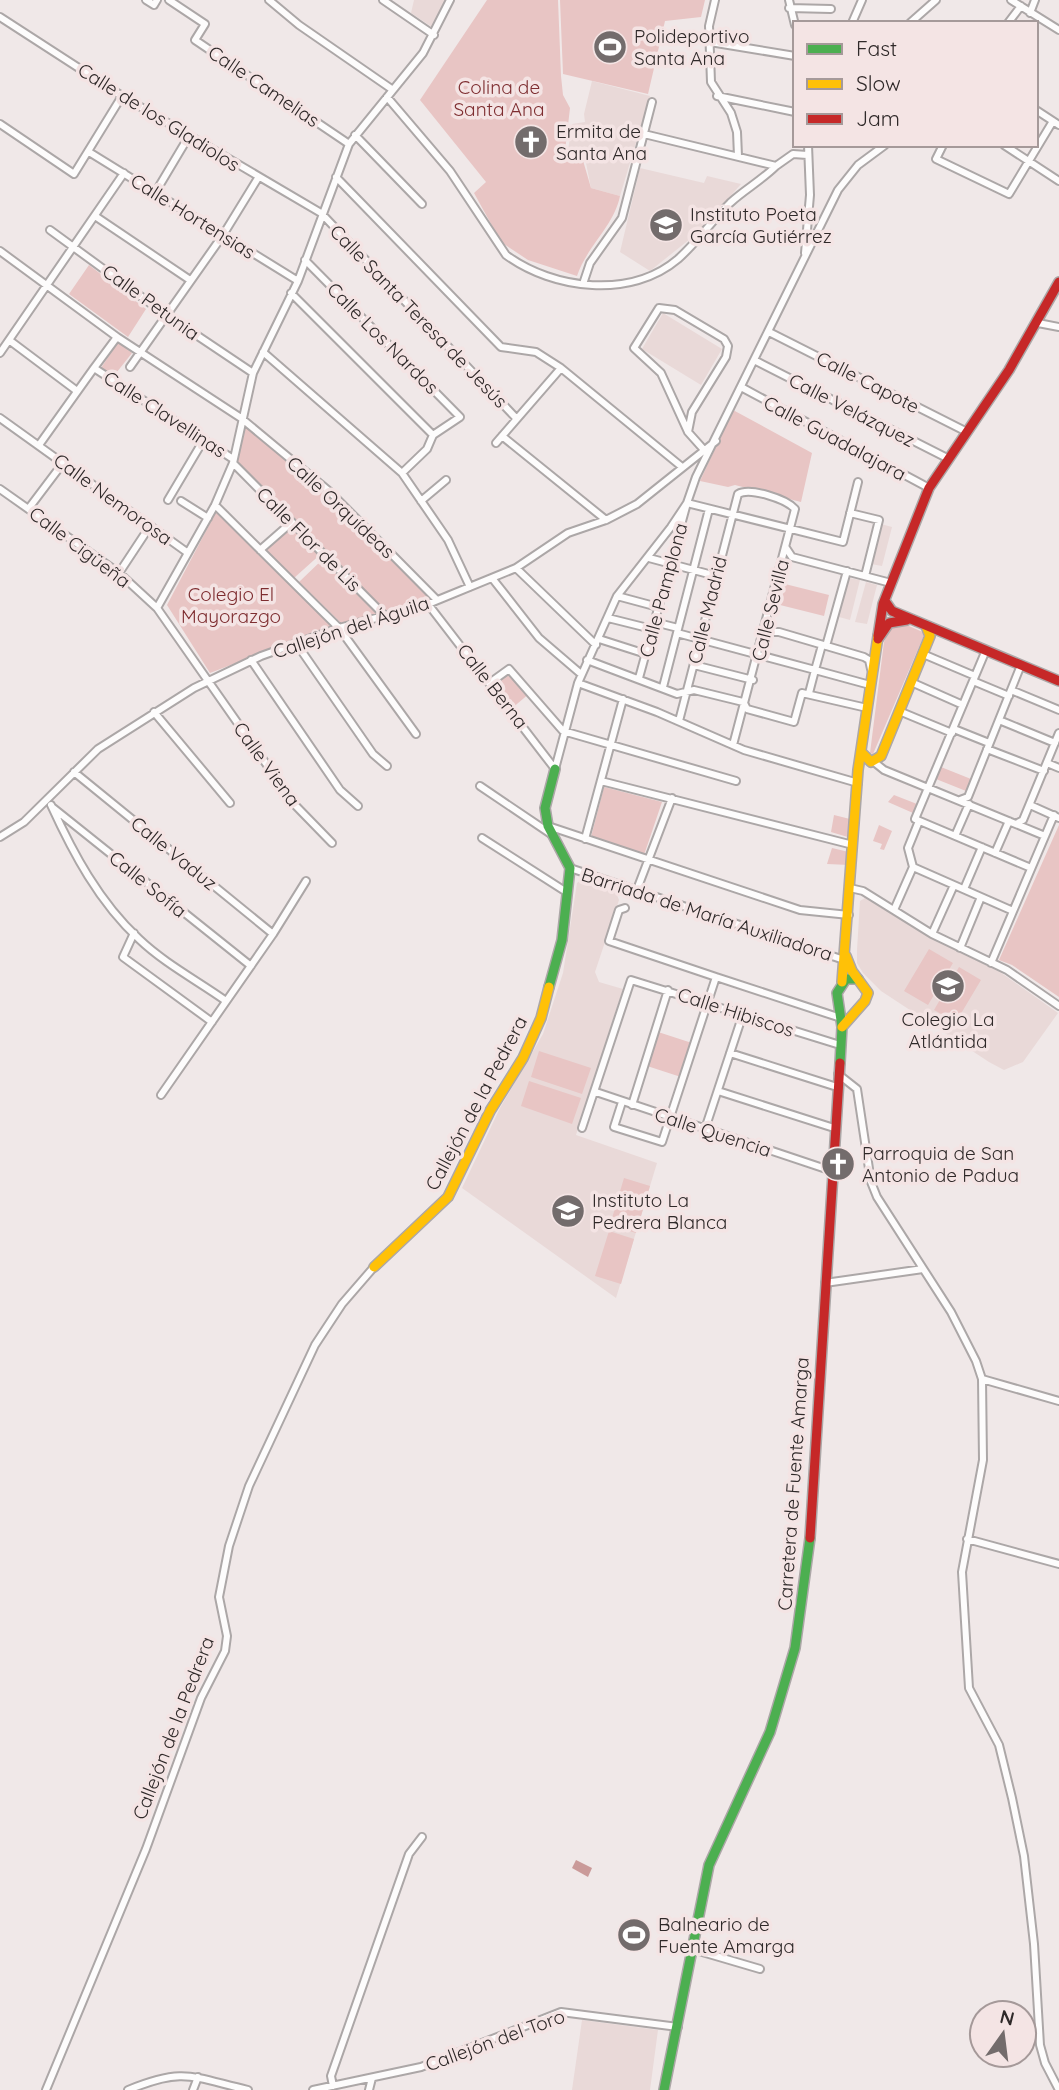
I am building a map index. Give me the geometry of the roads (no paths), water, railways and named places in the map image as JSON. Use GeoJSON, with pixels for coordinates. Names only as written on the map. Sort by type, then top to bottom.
{"type":"FeatureCollection","features":[{"type":"Feature","properties":{"kind":"street"},"geometry":{"type":"LineString","coordinates":[[146,0],[154,5],[157,0]]}},
{"type":"Feature","properties":{"kind":"street","name":"Calle Camelias"},"geometry":{"type":"LineString","coordinates":[[169,0],[205,24],[195,40],[349,144]]}},
{"type":"Feature","properties":{"kind":"street"},"geometry":{"type":"LineString","coordinates":[[269,0],[299,25],[393,90]]}},
{"type":"Feature","properties":{"kind":"street"},"geometry":{"type":"LineString","coordinates":[[383,0],[434,35]]}},
{"type":"Feature","properties":{"kind":"street"},"geometry":{"type":"LineString","coordinates":[[157,608],[215,505],[233,461],[253,373],[298,281],[321,213],[349,144],[434,35],[450,0]]}},
{"type":"Feature","properties":{"kind":"street"},"geometry":{"type":"LineString","coordinates":[[715,0],[709,26],[711,82],[717,96],[731,113],[737,132],[738,156]]}},
{"type":"Feature","properties":{"kind":"street"},"geometry":{"type":"LineString","coordinates":[[789,0],[794,21]]}},
{"type":"Feature","properties":{"kind":"street"},"geometry":{"type":"LineString","coordinates":[[853,21],[862,0]]}},
{"type":"Feature","properties":{"kind":"street"},"geometry":{"type":"LineString","coordinates":[[912,21],[936,0]]}},
{"type":"Feature","properties":{"kind":"street"},"geometry":{"type":"LineString","coordinates":[[1011,0],[1059,30]]}},
{"type":"Feature","properties":{"kind":"street"},"geometry":{"type":"LineString","coordinates":[[1030,13],[1035,0]]}},
{"type":"Feature","properties":{"kind":"street"},"geometry":{"type":"LineString","coordinates":[[1009,21],[1020,6]]}},
{"type":"Feature","properties":{"kind":"street"},"geometry":{"type":"LineString","coordinates":[[789,8],[831,9]]}},
{"type":"Feature","properties":{"kind":"street","name":"Calle de los Gladiolos"},"geometry":{"type":"LineString","coordinates":[[0,17],[122,96],[321,213]]}},
{"type":"Feature","properties":{"kind":"street"},"geometry":{"type":"LineString","coordinates":[[710,42],[793,56]]}},
{"type":"Feature","properties":{"kind":"street"},"geometry":{"type":"LineString","coordinates":[[0,124],[74,174],[122,96]]}},
{"type":"Feature","properties":{"kind":"street"},"geometry":{"type":"LineString","coordinates":[[717,96],[793,111]]}},
{"type":"Feature","properties":{"kind":"street"},"geometry":{"type":"LineString","coordinates":[[387,97],[450,171],[506,256],[518,264],[583,284],[616,286],[659,270],[677,260],[731,202],[793,154],[807,155]]}},
{"type":"Feature","properties":{"kind":"street"},"geometry":{"type":"LineString","coordinates":[[583,284],[590,263],[622,218],[652,102]]}},
{"type":"Feature","properties":{"kind":"street"},"geometry":{"type":"LineString","coordinates":[[942,147],[936,159],[1009,194],[1028,161],[1056,123],[1038,111]]}},
{"type":"Feature","properties":{"kind":"street"},"geometry":{"type":"LineString","coordinates":[[644,134],[776,166]]}},
{"type":"Feature","properties":{"kind":"street"},"geometry":{"type":"LineString","coordinates":[[355,135],[422,204]]}},
{"type":"Feature","properties":{"kind":"street"},"geometry":{"type":"LineString","coordinates":[[155,193],[189,136]]}},
{"type":"Feature","properties":{"kind":"street"},"geometry":{"type":"LineString","coordinates":[[803,265],[810,195],[808,147]]}},
{"type":"Feature","properties":{"kind":"street"},"geometry":{"type":"LineString","coordinates":[[570,869],[548,826],[545,808],[563,731],[587,660],[617,597],[649,558],[687,503],[696,477],[803,265],[820,222],[846,177],[883,147]]}},
{"type":"Feature","properties":{"kind":"street"},"geometry":{"type":"LineString","coordinates":[[1007,147],[1059,181]]}},
{"type":"Feature","properties":{"kind":"street","name":"Calle Hortensias"},"geometry":{"type":"LineString","coordinates":[[89,152],[298,281]]}},
{"type":"Feature","properties":{"kind":"street"},"geometry":{"type":"LineString","coordinates":[[0,353],[124,173]]}},
{"type":"Feature","properties":{"kind":"street"},"geometry":{"type":"LineString","coordinates":[[336,177],[501,347],[536,352],[561,368],[682,467]]}},
{"type":"Feature","properties":{"kind":"street"},"geometry":{"type":"LineString","coordinates":[[130,367],[223,235],[258,178]]}},
{"type":"Feature","properties":{"kind":"street","name":"Calle Santa Teresa de Jesús"},"geometry":{"type":"LineString","coordinates":[[321,213],[516,418]]}},
{"type":"Feature","properties":{"kind":"street"},"geometry":{"type":"LineString","coordinates":[[95,216],[190,280]]}},
{"type":"Feature","properties":{"kind":"street","name":"Calle Petunia"},"geometry":{"type":"LineString","coordinates":[[50,230],[165,314],[253,373]]}},
{"type":"Feature","properties":{"kind":"street","name":"Calle Orquídeas"},"geometry":{"type":"LineString","coordinates":[[0,251],[117,337],[241,418],[329,491],[437,600]]}},
{"type":"Feature","properties":{"kind":"street","name":"Calle Los Nardos"},"geometry":{"type":"LineString","coordinates":[[305,260],[460,417],[433,435]]}},
{"type":"Feature","properties":{"kind":"street"},"geometry":{"type":"LineString","coordinates":[[859,1007],[846,1007],[840,1002],[837,993],[842,982],[845,958],[867,708],[885,601],[929,488],[1038,323],[1059,282]]}},
{"type":"Feature","properties":{"kind":"street"},"geometry":{"type":"LineString","coordinates":[[291,293],[433,435],[427,449],[402,473]]}},
{"type":"Feature","properties":{"kind":"street"},"geometry":{"type":"LineString","coordinates":[[688,432],[692,412],[726,357],[728,346],[724,339],[675,310],[659,308],[634,348],[661,373],[688,432],[705,450]]}},
{"type":"Feature","properties":{"kind":"street"},"geometry":{"type":"LineString","coordinates":[[1038,323],[1059,327]]}},
{"type":"Feature","properties":{"kind":"street","name":"Calle Capote"},"geometry":{"type":"LineString","coordinates":[[769,332],[967,432]]}},
{"type":"Feature","properties":{"kind":"street","name":"Calle Clavellinas"},"geometry":{"type":"LineString","coordinates":[[117,337],[94,368],[233,461]]}},
{"type":"Feature","properties":{"kind":"street"},"geometry":{"type":"LineString","coordinates":[[9,340],[77,391]]}},
{"type":"Feature","properties":{"kind":"street"},"geometry":{"type":"LineString","coordinates":[[263,352],[402,473],[448,540],[470,587]]}},
{"type":"Feature","properties":{"kind":"street","name":"Calle Velázquez"},"geometry":{"type":"LineString","coordinates":[[756,361],[949,458]]}},
{"type":"Feature","properties":{"kind":"street"},"geometry":{"type":"LineString","coordinates":[[39,445],[94,368]]}},
{"type":"Feature","properties":{"kind":"street"},"geometry":{"type":"LineString","coordinates":[[496,443],[561,368]]}},
{"type":"Feature","properties":{"kind":"street","name":"Calle Guadalajara"},"geometry":{"type":"LineString","coordinates":[[741,387],[929,488]]}},
{"type":"Feature","properties":{"kind":"street","name":"Calle Nemorosa"},"geometry":{"type":"LineString","coordinates":[[0,418],[188,553]]}},
{"type":"Feature","properties":{"kind":"street"},"geometry":{"type":"LineString","coordinates":[[502,436],[606,520]]}},
{"type":"Feature","properties":{"kind":"street"},"geometry":{"type":"LineString","coordinates":[[168,500],[203,441]]}},
{"type":"Feature","properties":{"kind":"street","name":"Callejón del Águila"},"geometry":{"type":"LineString","coordinates":[[0,837],[48,803],[98,749],[154,712],[207,682],[251,660],[296,643],[339,628],[428,604],[516,568],[568,533],[606,520],[637,504],[716,441]]}},
{"type":"Feature","properties":{"kind":"street","name":"Calle Flor de Lis"},"geometry":{"type":"LineString","coordinates":[[233,461],[385,615]]}},
{"type":"Feature","properties":{"kind":"street"},"geometry":{"type":"LineString","coordinates":[[29,508],[63,463]]}},
{"type":"Feature","properties":{"kind":"street"},"geometry":{"type":"LineString","coordinates":[[421,501],[446,480]]}},
{"type":"Feature","properties":{"kind":"street"},"geometry":{"type":"LineString","coordinates":[[687,503],[843,542],[858,482]]}},
{"type":"Feature","properties":{"kind":"street","name":"Calle Cigüeña"},"geometry":{"type":"LineString","coordinates":[[0,489],[119,573],[157,608],[207,682]]}},
{"type":"Feature","properties":{"kind":"street","name":"Calle Madrid"},"geometry":{"type":"LineString","coordinates":[[679,721],[736,499],[741,491],[747,491],[786,502],[795,509],[793,516]]}},
{"type":"Feature","properties":{"kind":"street"},"geometry":{"type":"LineString","coordinates":[[181,501],[208,518]]}},
{"type":"Feature","properties":{"kind":"street","name":"Calle Pamplona"},"geometry":{"type":"LineString","coordinates":[[639,678],[687,503]]}},
{"type":"Feature","properties":{"kind":"street"},"geometry":{"type":"LineString","coordinates":[[215,505],[339,628],[416,734]]}},
{"type":"Feature","properties":{"kind":"street"},"geometry":{"type":"LineString","coordinates":[[663,687],[709,509]]}},
{"type":"Feature","properties":{"kind":"street"},"geometry":{"type":"LineString","coordinates":[[850,513],[879,520],[865,576]]}},
{"type":"Feature","properties":{"kind":"street","name":"Calle Sevilla"},"geometry":{"type":"LineString","coordinates":[[733,745],[743,702],[753,680],[793,516]]}},
{"type":"Feature","properties":{"kind":"street"},"geometry":{"type":"LineString","coordinates":[[260,550],[292,522]]}},
{"type":"Feature","properties":{"kind":"street"},"geometry":{"type":"LineString","coordinates":[[119,573],[150,526]]}},
{"type":"Feature","properties":{"kind":"street"},"geometry":{"type":"LineString","coordinates":[[786,546],[792,557],[891,583]]}},
{"type":"Feature","properties":{"kind":"street"},"geometry":{"type":"LineString","coordinates":[[649,558],[716,576]]}},
{"type":"Feature","properties":{"kind":"street"},"geometry":{"type":"LineString","coordinates":[[516,568],[597,642],[646,654]]}},
{"type":"Feature","properties":{"kind":"street"},"geometry":{"type":"LineString","coordinates":[[809,693],[814,670],[848,571]]}},
{"type":"Feature","properties":{"kind":"street"},"geometry":{"type":"LineString","coordinates":[[492,578],[539,638],[581,674]]}},
{"type":"Feature","properties":{"kind":"street"},"geometry":{"type":"LineString","coordinates":[[617,597],[657,607]]}},
{"type":"Feature","properties":{"kind":"street"},"geometry":{"type":"LineString","coordinates":[[885,601],[891,611],[1059,681]]}},
{"type":"Feature","properties":{"kind":"street","name":"Calle Berna"},"geometry":{"type":"LineString","coordinates":[[428,604],[491,682],[555,769]]}},
{"type":"Feature","properties":{"kind":"street"},"geometry":{"type":"LineString","coordinates":[[608,618],[677,631],[870,685]]}},
{"type":"Feature","properties":{"kind":"street"},"geometry":{"type":"LineString","coordinates":[[877,641],[889,622],[899,618],[912,620]]}},
{"type":"Feature","properties":{"kind":"street"},"geometry":{"type":"LineString","coordinates":[[859,779],[872,762],[881,756],[930,636],[925,625]]}},
{"type":"Feature","properties":{"kind":"street"},"geometry":{"type":"LineString","coordinates":[[764,636],[773,631],[867,658],[872,670]]}},
{"type":"Feature","properties":{"kind":"street"},"geometry":{"type":"LineString","coordinates":[[296,643],[373,754],[387,766]]}},
{"type":"Feature","properties":{"kind":"street"},"geometry":{"type":"LineString","coordinates":[[894,910],[913,867],[908,848],[917,820],[986,650]]}},
{"type":"Feature","properties":{"kind":"street"},"geometry":{"type":"LineString","coordinates":[[923,654],[1010,693],[1059,710]]}},
{"type":"Feature","properties":{"kind":"street"},"geometry":{"type":"LineString","coordinates":[[251,660],[340,790],[358,806]]}},
{"type":"Feature","properties":{"kind":"street"},"geometry":{"type":"LineString","coordinates":[[587,660],[677,694],[701,691],[743,702],[747,709],[794,722],[802,693],[867,708]]}},
{"type":"Feature","properties":{"kind":"street"},"geometry":{"type":"LineString","coordinates":[[694,665],[753,680]]}},
{"type":"Feature","properties":{"kind":"street"},"geometry":{"type":"LineString","coordinates":[[958,800],[968,797],[1021,665]]}},
{"type":"Feature","properties":{"kind":"street"},"geometry":{"type":"LineString","coordinates":[[491,682],[509,668],[563,731],[736,781]]}},
{"type":"Feature","properties":{"kind":"street","name":"Calle Viena"},"geometry":{"type":"LineString","coordinates":[[207,682],[295,805],[332,843]]}},
{"type":"Feature","properties":{"kind":"street"},"geometry":{"type":"LineString","coordinates":[[911,682],[963,705]]}},
{"type":"Feature","properties":{"kind":"street"},"geometry":{"type":"LineString","coordinates":[[578,683],[679,721],[733,745],[859,779]]}},
{"type":"Feature","properties":{"kind":"street"},"geometry":{"type":"LineString","coordinates":[[585,839],[623,699]]}},
{"type":"Feature","properties":{"kind":"street"},"geometry":{"type":"LineString","coordinates":[[899,711],[953,731],[1044,771]]}},
{"type":"Feature","properties":{"kind":"street"},"geometry":{"type":"LineString","coordinates":[[154,712],[230,803]]}},
{"type":"Feature","properties":{"kind":"street"},"geometry":{"type":"LineString","coordinates":[[999,720],[1055,743]]}},
{"type":"Feature","properties":{"kind":"street"},"geometry":{"type":"LineString","coordinates":[[1016,824],[1023,820],[1059,733]]}},
{"type":"Feature","properties":{"kind":"street"},"geometry":{"type":"LineString","coordinates":[[862,753],[884,770],[1045,836]]}},
{"type":"Feature","properties":{"kind":"street"},"geometry":{"type":"LineString","coordinates":[[1047,763],[1059,768]]}},
{"type":"Feature","properties":{"kind":"street","name":"Calle Vaduz"},"geometry":{"type":"LineString","coordinates":[[74,772],[273,934]]}},
{"type":"Feature","properties":{"kind":"street"},"geometry":{"type":"LineString","coordinates":[[601,781],[853,845]]}},
{"type":"Feature","properties":{"kind":"street"},"geometry":{"type":"LineString","coordinates":[[480,786],[554,836]]}},
{"type":"Feature","properties":{"kind":"street"},"geometry":{"type":"LineString","coordinates":[[636,892],[672,798]]}},
{"type":"Feature","properties":{"kind":"street"},"geometry":{"type":"LineString","coordinates":[[48,803],[74,854],[105,900],[134,933],[226,1001]]}},
{"type":"Feature","properties":{"kind":"street","name":"Calle Sofía"},"geometry":{"type":"LineString","coordinates":[[48,803],[250,967]]}},
{"type":"Feature","properties":{"kind":"street"},"geometry":{"type":"LineString","coordinates":[[955,836],[969,804]]}},
{"type":"Feature","properties":{"kind":"street"},"geometry":{"type":"LineString","coordinates":[[991,963],[1056,816],[1030,805]]}},
{"type":"Feature","properties":{"kind":"street"},"geometry":{"type":"LineString","coordinates":[[917,820],[1031,868]]}},
{"type":"Feature","properties":{"kind":"street"},"geometry":{"type":"LineString","coordinates":[[995,853],[1009,821]]}},
{"type":"Feature","properties":{"kind":"street"},"geometry":{"type":"LineString","coordinates":[[548,826],[800,909],[849,915]]}},
{"type":"Feature","properties":{"kind":"street"},"geometry":{"type":"LineString","coordinates":[[482,838],[568,893]]}},
{"type":"Feature","properties":{"kind":"street"},"geometry":{"type":"LineString","coordinates":[[964,889],[982,848]]}},
{"type":"Feature","properties":{"kind":"street"},"geometry":{"type":"LineString","coordinates":[[913,867],[1013,911]]}},
{"type":"Feature","properties":{"kind":"street","name":"Barriada de María Auxiliadora"},"geometry":{"type":"LineString","coordinates":[[570,869],[845,958]]}},
{"type":"Feature","properties":{"kind":"street","name":"Callejón de la Pedrera"},"geometry":{"type":"LineString","coordinates":[[49,2089],[142,1860],[201,1698],[225,1651],[228,1636],[219,1597],[229,1546],[249,1486],[320,1336],[374,1267],[428,1220],[448,1197],[490,1111],[523,1058],[550,992],[562,940],[570,869]]}},
{"type":"Feature","properties":{"kind":"street"},"geometry":{"type":"LineString","coordinates":[[161,1095],[273,934],[306,881]]}},
{"type":"Feature","properties":{"kind":"street"},"geometry":{"type":"LineString","coordinates":[[932,934],[954,885]]}},
{"type":"Feature","properties":{"kind":"street"},"geometry":{"type":"LineString","coordinates":[[850,888],[863,891],[932,934],[991,963],[1059,1006]]}},
{"type":"Feature","properties":{"kind":"street"},"geometry":{"type":"LineString","coordinates":[[960,948],[981,897]]}},
{"type":"Feature","properties":{"kind":"street"},"geometry":{"type":"LineString","coordinates":[[625,908],[619,911],[609,941],[843,1021],[859,1007],[868,993],[845,958]]}},
{"type":"Feature","properties":{"kind":"street"},"geometry":{"type":"LineString","coordinates":[[134,933],[123,957],[212,1022]]}},
{"type":"Feature","properties":{"kind":"street"},"geometry":{"type":"LineString","coordinates":[[622,1102],[614,1127],[662,1142],[708,1003],[714,976]]}},
{"type":"Feature","properties":{"kind":"street"},"geometry":{"type":"LineString","coordinates":[[842,982],[850,978],[858,979]]}},
{"type":"Feature","properties":{"kind":"street","name":"Calle Hibiscos"},"geometry":{"type":"LineString","coordinates":[[596,1091],[631,980],[840,1045]]}},
{"type":"Feature","properties":{"kind":"street"},"geometry":{"type":"LineString","coordinates":[[632,1105],[668,990]]}},
{"type":"Feature","properties":{"kind":"street","name":"Carretera de Fuente Amarga"},"geometry":{"type":"LineString","coordinates":[[664,2090],[709,1865],[770,1732],[802,1619],[810,1549],[834,1128],[843,1021],[840,1002]]}},
{"type":"Feature","properties":{"kind":"street"},"geometry":{"type":"LineString","coordinates":[[705,1129],[743,1014]]}},
{"type":"Feature","properties":{"kind":"street"},"geometry":{"type":"LineString","coordinates":[[730,1054],[837,1087]]}},
{"type":"Feature","properties":{"kind":"street"},"geometry":{"type":"LineString","coordinates":[[838,1074],[857,1089],[870,1182],[951,1312],[976,1361],[982,1379],[983,1460],[967,1539],[962,1603],[969,1688],[999,1745],[1012,1798],[1024,1856],[1033,1931],[1040,2045],[1045,2063],[1059,2090]]}},
{"type":"Feature","properties":{"kind":"street"},"geometry":{"type":"LineString","coordinates":[[582,1128],[596,1091]]}},
{"type":"Feature","properties":{"kind":"street","name":"Calle Quencia"},"geometry":{"type":"LineString","coordinates":[[596,1091],[669,1118],[832,1171]]}},
{"type":"Feature","properties":{"kind":"street"},"geometry":{"type":"LineString","coordinates":[[718,1091],[834,1128]]}},
{"type":"Feature","properties":{"kind":"street"},"geometry":{"type":"LineString","coordinates":[[825,1283],[923,1269]]}},
{"type":"Feature","properties":{"kind":"street"},"geometry":{"type":"LineString","coordinates":[[982,1379],[1059,1401]]}},
{"type":"Feature","properties":{"kind":"street"},"geometry":{"type":"LineString","coordinates":[[967,1539],[1059,1564]]}},
{"type":"Feature","properties":{"kind":"street"},"geometry":{"type":"LineString","coordinates":[[333,2086],[331,2076],[409,1854],[422,1837]]}},
{"type":"Feature","properties":{"kind":"street"},"geometry":{"type":"LineString","coordinates":[[692,1949],[760,1969]]}},
{"type":"Feature","properties":{"kind":"street","name":"Callejón del Toro"},"geometry":{"type":"LineString","coordinates":[[313,2090],[372,2078],[456,2055],[561,2012],[678,2027]]}},
{"type":"Feature","properties":{"kind":"street"},"geometry":{"type":"LineString","coordinates":[[128,2090],[172,2075],[198,2077],[248,2090]]}},
{"type":"Feature","properties":{"kind":"street"},"geometry":{"type":"LineString","coordinates":[[193,2090],[198,2077]]}},
{"type":"Feature","properties":{"kind":"street"},"geometry":{"type":"LineString","coordinates":[[369,2090],[372,2078]]}},
{"type":"Feature","properties":{"kind":"place","name":"Polideportivo Santa Ana"},"geometry":{"type":"Point","coordinates":[610,47]}},
{"type":"Feature","properties":{"kind":"place","name":"Ermita de Santa Ana"},"geometry":{"type":"Point","coordinates":[531,142]}},
{"type":"Feature","properties":{"kind":"place","name":"Instituto Poeta García Gutiérrez"},"geometry":{"type":"Point","coordinates":[666,225]}},
{"type":"Feature","properties":{"kind":"place","name":"Colegio La Atlántida"},"geometry":{"type":"Point","coordinates":[948,986]}},
{"type":"Feature","properties":{"kind":"place","name":"Parroquia de San Antonio de Padua"},"geometry":{"type":"Point","coordinates":[838,1164]}},
{"type":"Feature","properties":{"kind":"place","name":"Instituto La Pedrera Blanca"},"geometry":{"type":"Point","coordinates":[568,1211]}},
{"type":"Feature","properties":{"kind":"place","name":"Balneario de Fuente Amarga"},"geometry":{"type":"Point","coordinates":[634,1935]}},
{"type":"Feature","properties":{"kind":"park label","name":"Colina de Santa Ana"},"geometry":{"type":"Point","coordinates":[499,98]}},
{"type":"Feature","properties":{"kind":"park label","name":"Colegio El Mayorazgo"},"geometry":{"type":"Point","coordinates":[231,605]}}]}
